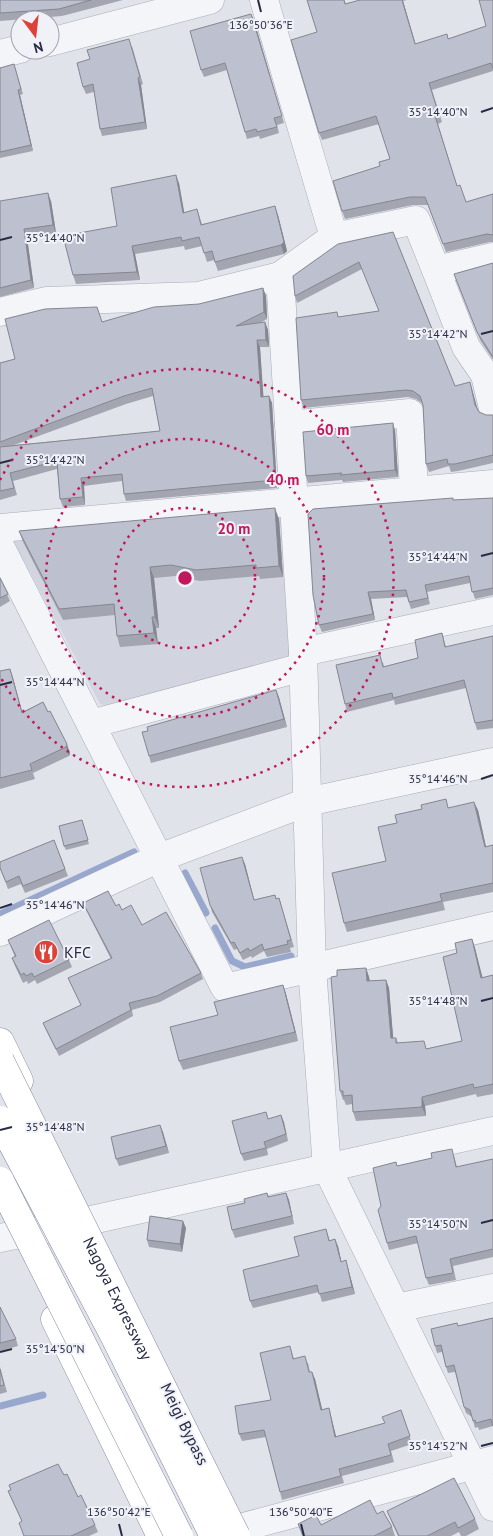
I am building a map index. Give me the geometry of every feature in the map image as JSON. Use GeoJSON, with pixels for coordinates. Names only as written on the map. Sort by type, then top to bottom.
{"type":"FeatureCollection","features":[{"type":"Feature","properties":{"kind":"highway","name":"Meigi Bypass"},"geometry":{"type":"LineString","coordinates":[[0,1042],[87,1221],[232,1534]]}},
{"type":"Feature","properties":{"kind":"highway","name":"Nagoya Expressway"},"geometry":{"type":"LineString","coordinates":[[0,1061],[232,1534]]}},
{"type":"Feature","properties":{"kind":"highway"},"geometry":{"type":"LineString","coordinates":[[0,1120],[113,1333],[232,1534]]}},
{"type":"Feature","properties":{"kind":"highway"},"geometry":{"type":"LineString","coordinates":[[0,1181],[179,1536]]}},
{"type":"Feature","properties":{"kind":"highway"},"geometry":{"type":"LineString","coordinates":[[0,1206],[7,1236],[160,1536]]}},
{"type":"Feature","properties":{"kind":"street"},"geometry":{"type":"LineString","coordinates":[[60,39],[210,0]]}},
{"type":"Feature","properties":{"kind":"street"},"geometry":{"type":"LineString","coordinates":[[264,0],[334,236]]}},
{"type":"Feature","properties":{"kind":"street"},"geometry":{"type":"LineString","coordinates":[[0,312],[46,301],[198,296],[280,276],[334,236],[416,220],[466,347],[485,375],[493,408]]}},
{"type":"Feature","properties":{"kind":"street"},"geometry":{"type":"LineString","coordinates":[[436,270],[493,257]]}},
{"type":"Feature","properties":{"kind":"street"},"geometry":{"type":"LineString","coordinates":[[280,276],[303,659],[312,968],[327,1168],[396,1308],[483,1462],[493,1507]]}},
{"type":"Feature","properties":{"kind":"street"},"geometry":{"type":"LineString","coordinates":[[289,425],[410,413],[414,491]]}},
{"type":"Feature","properties":{"kind":"street"},"geometry":{"type":"LineString","coordinates":[[0,528],[493,484]]}},
{"type":"Feature","properties":{"kind":"street"},"geometry":{"type":"LineString","coordinates":[[0,546],[225,988],[493,926]]}},
{"type":"Feature","properties":{"kind":"street"},"geometry":{"type":"LineString","coordinates":[[91,724],[303,659],[493,611]]}},
{"type":"Feature","properties":{"kind":"street"},"geometry":{"type":"LineString","coordinates":[[0,932],[159,858],[307,802],[493,762]]}},
{"type":"Feature","properties":{"kind":"street"},"geometry":{"type":"LineString","coordinates":[[7,1236],[87,1221],[493,1131]]}},
{"type":"Feature","properties":{"kind":"street"},"geometry":{"type":"LineString","coordinates":[[396,1308],[493,1288]]}},
{"type":"Feature","properties":{"kind":"street"},"geometry":{"type":"LineString","coordinates":[[232,1534],[483,1462]]}},
{"type":"Feature","properties":{"kind":"shaded area"},"geometry":{"type":"Polygon","coordinates":[[[280,517],[287,523],[292,652],[286,660],[109,707],[100,704],[14,542],[19,535],[280,517]]]}},
{"type":"Feature","properties":{"kind":"building"},"geometry":{"type":"Polygon","coordinates":[[[0,0],[91,0],[59,9],[10,10],[10,12],[0,13],[0,0]]]}},
{"type":"Feature","properties":{"kind":"building"},"geometry":{"type":"Polygon","coordinates":[[[307,0],[344,0],[345,4],[360,0],[402,0],[415,44],[447,34],[448,39],[486,26],[479,0],[493,0],[493,68],[491,63],[429,83],[439,115],[435,116],[457,186],[460,185],[466,202],[493,194],[493,235],[487,234],[443,244],[425,197],[410,197],[342,211],[333,181],[380,166],[379,162],[390,159],[376,116],[319,133],[291,40],[317,32],[307,0]]]}},
{"type":"Feature","properties":{"kind":"building"},"geometry":{"type":"Polygon","coordinates":[[[251,14],[282,116],[274,118],[277,127],[257,132],[256,129],[245,132],[225,63],[201,70],[190,31],[251,14]]]}},
{"type":"Feature","properties":{"kind":"building"},"geometry":{"type":"Polygon","coordinates":[[[129,39],[140,77],[138,78],[145,122],[100,129],[93,84],[83,87],[77,63],[90,59],[87,50],[129,39]]]}},
{"type":"Feature","properties":{"kind":"building"},"geometry":{"type":"Polygon","coordinates":[[[14,64],[21,89],[18,90],[31,145],[0,152],[0,68],[14,64]]]}},
{"type":"Feature","properties":{"kind":"building"},"geometry":{"type":"Polygon","coordinates":[[[176,175],[183,213],[197,209],[201,225],[275,206],[284,242],[281,245],[215,262],[212,251],[204,253],[199,237],[182,241],[181,237],[132,246],[137,272],[73,275],[63,236],[117,226],[111,188],[176,175]]]}},
{"type":"Feature","properties":{"kind":"building"},"geometry":{"type":"Polygon","coordinates":[[[48,193],[53,225],[24,229],[31,280],[0,288],[0,201],[48,193]]]}},
{"type":"Feature","properties":{"kind":"building"},"geometry":{"type":"Polygon","coordinates":[[[393,232],[455,386],[470,382],[475,405],[479,412],[493,415],[493,455],[455,464],[448,464],[447,459],[426,464],[423,405],[420,396],[413,391],[406,390],[301,400],[296,318],[337,312],[338,317],[379,311],[359,262],[295,296],[293,276],[338,244],[393,232]]]}},
{"type":"Feature","properties":{"kind":"building"},"geometry":{"type":"Polygon","coordinates":[[[493,263],[493,357],[477,332],[454,274],[493,263]]]}},
{"type":"Feature","properties":{"kind":"building"},"geometry":{"type":"Polygon","coordinates":[[[263,288],[264,312],[236,326],[265,322],[266,340],[257,340],[261,397],[269,396],[275,480],[124,494],[122,474],[81,478],[83,497],[60,499],[57,461],[10,473],[14,488],[0,491],[0,447],[160,431],[152,388],[124,396],[0,442],[0,363],[15,359],[5,319],[45,309],[97,307],[102,322],[154,307],[199,304],[263,288]]]}},
{"type":"Feature","properties":{"kind":"building"},"geometry":{"type":"Polygon","coordinates":[[[393,423],[395,470],[306,476],[303,432],[393,423]]]}},
{"type":"Feature","properties":{"kind":"building"},"geometry":{"type":"Polygon","coordinates":[[[453,498],[453,500],[493,498],[493,588],[472,592],[469,576],[425,585],[428,598],[409,602],[406,590],[368,592],[373,614],[319,625],[313,595],[308,514],[313,509],[453,498]]]}},
{"type":"Feature","properties":{"kind":"building"},"geometry":{"type":"Polygon","coordinates":[[[275,508],[279,566],[256,568],[256,565],[196,570],[171,565],[150,567],[155,617],[152,617],[154,633],[117,636],[114,604],[59,609],[19,531],[275,508]]]}},
{"type":"Feature","properties":{"kind":"building"},"geometry":{"type":"Polygon","coordinates":[[[0,578],[8,594],[0,598],[0,578]]]}},
{"type":"Feature","properties":{"kind":"building"},"geometry":{"type":"Polygon","coordinates":[[[442,633],[445,647],[493,636],[493,720],[475,723],[464,680],[393,698],[392,693],[345,704],[336,665],[380,655],[383,667],[418,658],[415,640],[442,633]]]}},
{"type":"Feature","properties":{"kind":"building"},"geometry":{"type":"Polygon","coordinates":[[[10,669],[22,713],[43,702],[48,712],[50,711],[67,744],[66,747],[30,764],[32,770],[0,778],[0,671],[10,669]]]}},
{"type":"Feature","properties":{"kind":"building"},"geometry":{"type":"Polygon","coordinates":[[[276,690],[284,719],[149,756],[142,732],[148,731],[147,727],[276,690]]]}},
{"type":"Feature","properties":{"kind":"building"},"geometry":{"type":"Polygon","coordinates":[[[446,799],[448,808],[474,802],[485,847],[493,845],[493,883],[440,894],[442,901],[344,923],[332,873],[386,861],[378,827],[397,823],[395,815],[422,809],[421,805],[446,799]]]}},
{"type":"Feature","properties":{"kind":"building"},"geometry":{"type":"Polygon","coordinates":[[[82,820],[88,840],[64,846],[59,826],[82,820]]]}},
{"type":"Feature","properties":{"kind":"building"},"geometry":{"type":"Polygon","coordinates":[[[54,840],[65,869],[23,886],[19,876],[6,882],[0,868],[0,862],[54,840]]]}},
{"type":"Feature","properties":{"kind":"building"},"geometry":{"type":"Polygon","coordinates":[[[242,857],[254,900],[275,895],[276,899],[279,898],[291,940],[287,941],[288,944],[264,950],[262,944],[250,951],[248,948],[240,953],[234,942],[231,943],[210,905],[200,868],[242,857]]]}},
{"type":"Feature","properties":{"kind":"building"},"geometry":{"type":"Polygon","coordinates":[[[108,891],[116,906],[119,904],[122,910],[131,905],[142,925],[166,912],[201,973],[157,996],[129,1003],[131,1010],[56,1049],[43,1023],[81,1005],[68,978],[112,958],[83,903],[108,891]]]}},
{"type":"Feature","properties":{"kind":"building"},"geometry":{"type":"Polygon","coordinates":[[[49,920],[69,960],[34,977],[32,973],[26,976],[24,973],[21,975],[12,958],[16,956],[8,940],[49,920]]]}},
{"type":"Feature","properties":{"kind":"building"},"geometry":{"type":"Polygon","coordinates":[[[472,939],[481,978],[493,975],[493,1084],[474,1088],[473,1084],[422,1097],[422,1107],[353,1112],[352,1095],[343,1096],[343,1091],[340,1091],[331,977],[337,976],[337,970],[366,968],[367,981],[386,980],[391,1038],[396,1038],[396,1043],[424,1041],[426,1049],[462,1041],[443,957],[457,953],[455,943],[472,939]]]}},
{"type":"Feature","properties":{"kind":"building"},"geometry":{"type":"Polygon","coordinates":[[[283,985],[295,1032],[179,1061],[170,1027],[218,1015],[214,1002],[283,985]]]}},
{"type":"Feature","properties":{"kind":"building"},"geometry":{"type":"Polygon","coordinates":[[[266,1112],[268,1119],[281,1115],[286,1134],[264,1142],[266,1148],[241,1154],[232,1121],[266,1112]]]}},
{"type":"Feature","properties":{"kind":"building"},"geometry":{"type":"Polygon","coordinates":[[[160,1125],[166,1146],[116,1159],[111,1137],[160,1125]]]}},
{"type":"Feature","properties":{"kind":"building"},"geometry":{"type":"Polygon","coordinates":[[[452,1149],[456,1167],[493,1159],[493,1249],[450,1259],[453,1273],[426,1278],[416,1236],[387,1243],[378,1210],[381,1206],[373,1168],[396,1162],[397,1166],[432,1158],[431,1153],[452,1149]]]}},
{"type":"Feature","properties":{"kind":"building"},"geometry":{"type":"Polygon","coordinates":[[[267,1193],[268,1197],[286,1193],[292,1216],[232,1230],[227,1207],[245,1203],[244,1199],[267,1193]]]}},
{"type":"Feature","properties":{"kind":"building"},"geometry":{"type":"Polygon","coordinates":[[[150,1216],[183,1221],[180,1244],[147,1240],[150,1216]]]}},
{"type":"Feature","properties":{"kind":"building"},"geometry":{"type":"Polygon","coordinates":[[[326,1229],[329,1241],[335,1239],[341,1262],[346,1260],[352,1287],[319,1294],[317,1285],[250,1301],[243,1270],[299,1256],[294,1237],[326,1229]]]}},
{"type":"Feature","properties":{"kind":"building"},"geometry":{"type":"Polygon","coordinates":[[[0,1307],[16,1339],[0,1343],[0,1307]]]}},
{"type":"Feature","properties":{"kind":"building"},"geometry":{"type":"Polygon","coordinates":[[[493,1318],[493,1426],[491,1419],[476,1423],[475,1420],[473,1421],[470,1410],[464,1407],[454,1365],[446,1367],[441,1345],[435,1346],[431,1329],[457,1323],[458,1326],[493,1318]]]}},
{"type":"Feature","properties":{"kind":"building"},"geometry":{"type":"Polygon","coordinates":[[[290,1346],[293,1359],[305,1356],[309,1372],[312,1372],[321,1410],[329,1408],[335,1437],[385,1423],[382,1417],[401,1410],[410,1436],[388,1444],[391,1455],[339,1469],[341,1476],[280,1492],[264,1430],[239,1434],[235,1406],[271,1400],[260,1353],[290,1346]]]}},
{"type":"Feature","properties":{"kind":"building"},"geometry":{"type":"Polygon","coordinates":[[[0,1369],[4,1385],[0,1386],[0,1369]]]}},
{"type":"Feature","properties":{"kind":"building"},"geometry":{"type":"Polygon","coordinates":[[[58,1464],[64,1475],[67,1474],[78,1497],[81,1495],[95,1525],[71,1536],[24,1536],[19,1523],[22,1521],[8,1491],[11,1490],[9,1485],[58,1464]]]}},
{"type":"Feature","properties":{"kind":"building"},"geometry":{"type":"Polygon","coordinates":[[[454,1478],[475,1519],[458,1528],[455,1522],[427,1536],[399,1536],[387,1511],[454,1478]]]}},
{"type":"Feature","properties":{"kind":"building"},"geometry":{"type":"Polygon","coordinates":[[[370,1500],[377,1514],[383,1511],[392,1527],[374,1536],[304,1536],[298,1524],[316,1515],[321,1525],[370,1500]]]}},
{"type":"Feature","properties":{"kind":"waterway"},"geometry":{"type":"LineString","coordinates":[[0,914],[134,852]]}},
{"type":"Feature","properties":{"kind":"waterway"},"geometry":{"type":"LineString","coordinates":[[185,873],[206,913]]}},
{"type":"Feature","properties":{"kind":"waterway"},"geometry":{"type":"LineString","coordinates":[[215,928],[232,961],[245,967],[291,956]]}},
{"type":"Feature","properties":{"kind":"waterway"},"geometry":{"type":"LineString","coordinates":[[0,1406],[43,1395]]}},
{"type":"Feature","properties":{"kind":"place","name":"KFC"},"geometry":{"type":"Point","coordinates":[46,952]}}]}
